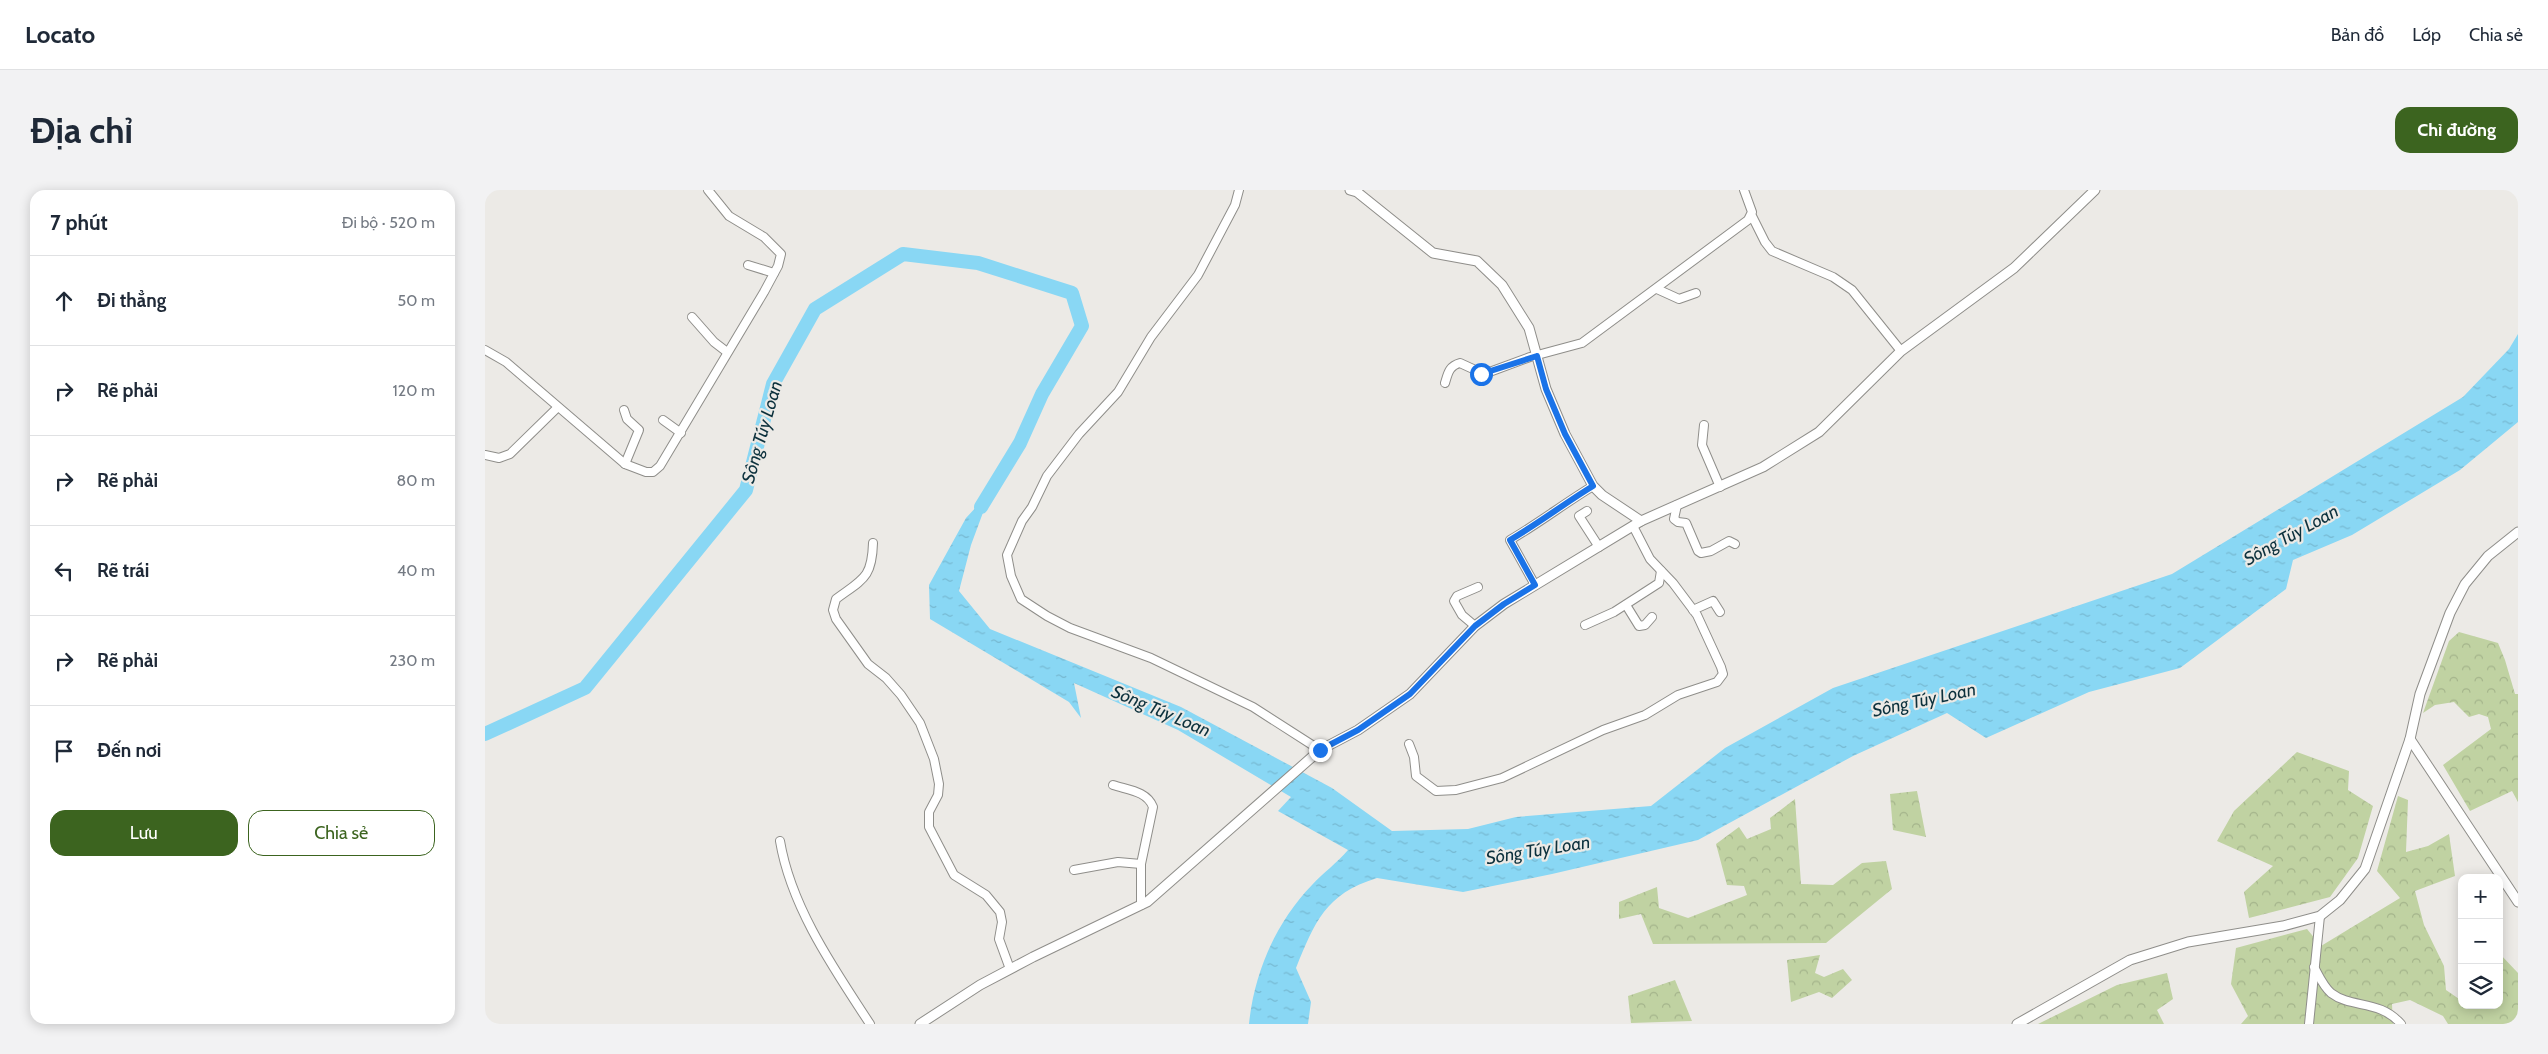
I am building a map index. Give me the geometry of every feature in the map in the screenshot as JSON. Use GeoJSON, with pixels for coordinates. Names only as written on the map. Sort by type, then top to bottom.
{"type":"FeatureCollection","features":[{"type":"Feature","properties":{"kind":"street"},"geometry":{"type":"LineString","coordinates":[[485,350],[506,362],[557,408],[625,464],[646,472],[653,472],[660,466],[681,433],[774,273],[781,254],[764,238],[729,216],[708,190]]}},
{"type":"Feature","properties":{"kind":"street"},"geometry":{"type":"LineString","coordinates":[[1239,190],[1235,205],[1198,274],[1151,337],[1117,392],[1079,434],[1047,476],[1022,521],[1007,555],[1011,576],[1021,599],[1047,616],[1070,628],[1151,658],[1253,707],[1320,750]]}},
{"type":"Feature","properties":{"kind":"street"},"geometry":{"type":"LineString","coordinates":[[1350,190],[1357,192],[1433,253],[1477,261],[1502,285],[1529,328],[1546,389],[1565,434],[1593,486],[1601,495],[1641,521]]}},
{"type":"Feature","properties":{"kind":"street"},"geometry":{"type":"LineString","coordinates":[[1744,190],[1752,216],[1765,242],[1772,251],[1833,277],[1852,290],[1901,351]]}},
{"type":"Feature","properties":{"kind":"street"},"geometry":{"type":"LineString","coordinates":[[920,1024],[980,985],[1147,902],[1320,750],[1358,730],[1410,694],[1475,626],[1504,604],[1641,521],[1763,466],[1819,432],[1901,351],[2014,268],[2095,190]]}},
{"type":"Feature","properties":{"kind":"street"},"geometry":{"type":"LineString","coordinates":[[1445,383],[1448,370],[1456,364],[1460,363],[1482,375],[1582,343],[1752,216]]}},
{"type":"Feature","properties":{"kind":"street"},"geometry":{"type":"LineString","coordinates":[[748,265],[774,273]]}},
{"type":"Feature","properties":{"kind":"street"},"geometry":{"type":"LineString","coordinates":[[1657,288],[1679,298],[1696,293]]}},
{"type":"Feature","properties":{"kind":"street"},"geometry":{"type":"LineString","coordinates":[[692,317],[714,342],[727,352]]}},
{"type":"Feature","properties":{"kind":"street"},"geometry":{"type":"LineString","coordinates":[[485,455],[499,458],[510,454],[557,408]]}},
{"type":"Feature","properties":{"kind":"street"},"geometry":{"type":"LineString","coordinates":[[624,410],[627,419],[639,430],[625,464]]}},
{"type":"Feature","properties":{"kind":"street"},"geometry":{"type":"LineString","coordinates":[[663,420],[681,433]]}},
{"type":"Feature","properties":{"kind":"street"},"geometry":{"type":"LineString","coordinates":[[1703,425],[1702,445],[1720,486]]}},
{"type":"Feature","properties":{"kind":"street"},"geometry":{"type":"LineString","coordinates":[[1535,585],[1510,540],[1533,527],[1559,506],[1593,486]]}},
{"type":"Feature","properties":{"kind":"street"},"geometry":{"type":"LineString","coordinates":[[1677,505],[1674,519],[1678,522],[1686,523],[1698,551],[1701,553],[1711,551],[1729,541],[1735,544]]}},
{"type":"Feature","properties":{"kind":"street"},"geometry":{"type":"LineString","coordinates":[[1587,512],[1579,516],[1599,547]]}},
{"type":"Feature","properties":{"kind":"street"},"geometry":{"type":"LineString","coordinates":[[1409,744],[1414,757],[1416,776],[1436,791],[1456,790],[1502,778],[1603,730],[1645,715],[1678,695],[1717,682],[1723,674],[1721,667],[1693,610],[1673,583],[1645,552],[1633,526]]}},
{"type":"Feature","properties":{"kind":"street"},"geometry":{"type":"LineString","coordinates":[[2017,1024],[2130,960],[2188,942],[2283,926],[2320,916],[2339,900],[2365,870],[2410,738],[2420,694],[2450,613],[2461,591],[2488,556],[2518,532]]}},
{"type":"Feature","properties":{"kind":"street"},"geometry":{"type":"LineString","coordinates":[[873,542],[873,557],[868,573],[836,599],[833,610],[836,619],[868,664],[891,684],[912,708],[920,723],[934,759],[939,784],[938,795],[929,812],[929,827],[954,875],[965,884],[986,895],[1000,912],[1002,922],[999,939],[1011,969]]}},
{"type":"Feature","properties":{"kind":"street"},"geometry":{"type":"LineString","coordinates":[[1585,625],[1625,605],[1659,583],[1661,571]]}},
{"type":"Feature","properties":{"kind":"street"},"geometry":{"type":"LineString","coordinates":[[1475,626],[1450,601],[1478,587]]}},
{"type":"Feature","properties":{"kind":"street"},"geometry":{"type":"LineString","coordinates":[[1693,610],[1713,601],[1720,612]]}},
{"type":"Feature","properties":{"kind":"street"},"geometry":{"type":"LineString","coordinates":[[1625,605],[1639,626],[1645,625],[1652,617]]}},
{"type":"Feature","properties":{"kind":"street"},"geometry":{"type":"LineString","coordinates":[[2410,738],[2518,902]]}},
{"type":"Feature","properties":{"kind":"street"},"geometry":{"type":"LineString","coordinates":[[1113,785],[1143,794],[1148,798],[1153,807],[1141,864],[1141,905]]}},
{"type":"Feature","properties":{"kind":"street"},"geometry":{"type":"LineString","coordinates":[[781,841],[783,858],[809,923],[870,1024]]}},
{"type":"Feature","properties":{"kind":"street"},"geometry":{"type":"LineString","coordinates":[[1074,870],[1118,862],[1141,864]]}},
{"type":"Feature","properties":{"kind":"street"},"geometry":{"type":"LineString","coordinates":[[2309,1024],[2313,967],[2320,916]]}},
{"type":"Feature","properties":{"kind":"street"},"geometry":{"type":"LineString","coordinates":[[2313,967],[2325,986],[2335,995],[2376,1006],[2401,1024]]}},
{"type":"Feature","properties":{"kind":"green space"},"geometry":{"type":"Polygon","coordinates":[[[2459,632],[2498,643],[2515,694],[2518,694],[2518,802],[2512,791],[2470,811],[2443,765],[2491,729],[2488,717],[2479,714],[2469,717],[2454,702],[2435,705],[2423,713],[2449,641],[2459,632]]]}},
{"type":"Feature","properties":{"kind":"green space"},"geometry":{"type":"Polygon","coordinates":[[[2297,752],[2349,771],[2348,790],[2373,806],[2358,858],[2330,897],[2249,918],[2244,892],[2273,866],[2217,841],[2234,811],[2297,752]]]}},
{"type":"Feature","properties":{"kind":"green space"},"geometry":{"type":"Polygon","coordinates":[[[1917,791],[1926,837],[1893,830],[1890,794],[1917,791]]]}},
{"type":"Feature","properties":{"kind":"green space"},"geometry":{"type":"Polygon","coordinates":[[[2398,796],[2408,800],[2406,852],[2428,846],[2449,834],[2455,876],[2415,891],[2424,925],[2444,966],[2446,990],[2458,998],[2458,1009],[2503,1009],[2503,957],[2518,973],[2518,1024],[2448,1024],[2443,1016],[2410,1000],[2392,1004],[2393,1024],[2241,1024],[2248,1016],[2231,984],[2236,948],[2307,929],[2321,946],[2400,898],[2377,871],[2398,796]]]}},
{"type":"Feature","properties":{"kind":"green space"},"geometry":{"type":"Polygon","coordinates":[[[1795,799],[1801,884],[1833,885],[1862,863],[1886,861],[1892,889],[1826,943],[1653,944],[1641,914],[1619,919],[1619,902],[1657,887],[1659,908],[1688,918],[1747,895],[1744,886],[1727,885],[1716,844],[1739,827],[1747,839],[1771,829],[1770,818],[1795,799]]]}},
{"type":"Feature","properties":{"kind":"green space"},"geometry":{"type":"Polygon","coordinates":[[[1820,955],[1815,973],[1824,977],[1843,969],[1852,980],[1832,998],[1819,992],[1791,1002],[1787,960],[1820,955]]]}},
{"type":"Feature","properties":{"kind":"green space"},"geometry":{"type":"Polygon","coordinates":[[[2167,973],[2173,999],[2157,1010],[2164,1024],[2038,1024],[2117,985],[2167,973]]]}},
{"type":"Feature","properties":{"kind":"green space"},"geometry":{"type":"Polygon","coordinates":[[[1675,980],[1692,1021],[1631,1023],[1628,996],[1675,980]]]}},
{"type":"Feature","properties":{"kind":"water"},"geometry":{"type":"Polygon","coordinates":[[[2518,334],[2518,422],[2460,470],[2352,535],[2293,560],[2286,589],[2180,668],[2089,692],[1986,738],[1947,713],[1853,756],[1698,840],[1552,874],[1463,892],[1377,878],[1359,885],[1345,892],[1324,912],[1309,937],[1296,968],[1311,1002],[1308,1024],[1249,1024],[1256,986],[1269,949],[1288,915],[1312,885],[1348,850],[1278,811],[1291,797],[1178,730],[1074,683],[1081,718],[1069,702],[930,619],[929,585],[966,518],[991,491],[971,545],[959,591],[990,629],[1181,707],[1332,788],[1392,831],[1468,829],[1516,817],[1651,806],[1725,748],[1833,688],[2172,574],[2463,397],[2509,349],[2518,334]]]}},
{"type":"Feature","properties":{"kind":"waterway","name":"Sông Túy Loan"},"geometry":{"type":"LineString","coordinates":[[485,734],[585,688],[746,490],[773,384],[815,309],[903,254],[978,263],[1072,293],[1082,326],[1042,394],[1020,443],[981,507]]}},
{"type":"Feature","properties":{"kind":"route"},"geometry":{"type":"LineString","coordinates":[[1320,750],[1358,730],[1410,694],[1475,626],[1504,604],[1535,585],[1510,540],[1533,527],[1559,506],[1593,486],[1565,434],[1546,389],[1537,356],[1481,374]]}}]}
